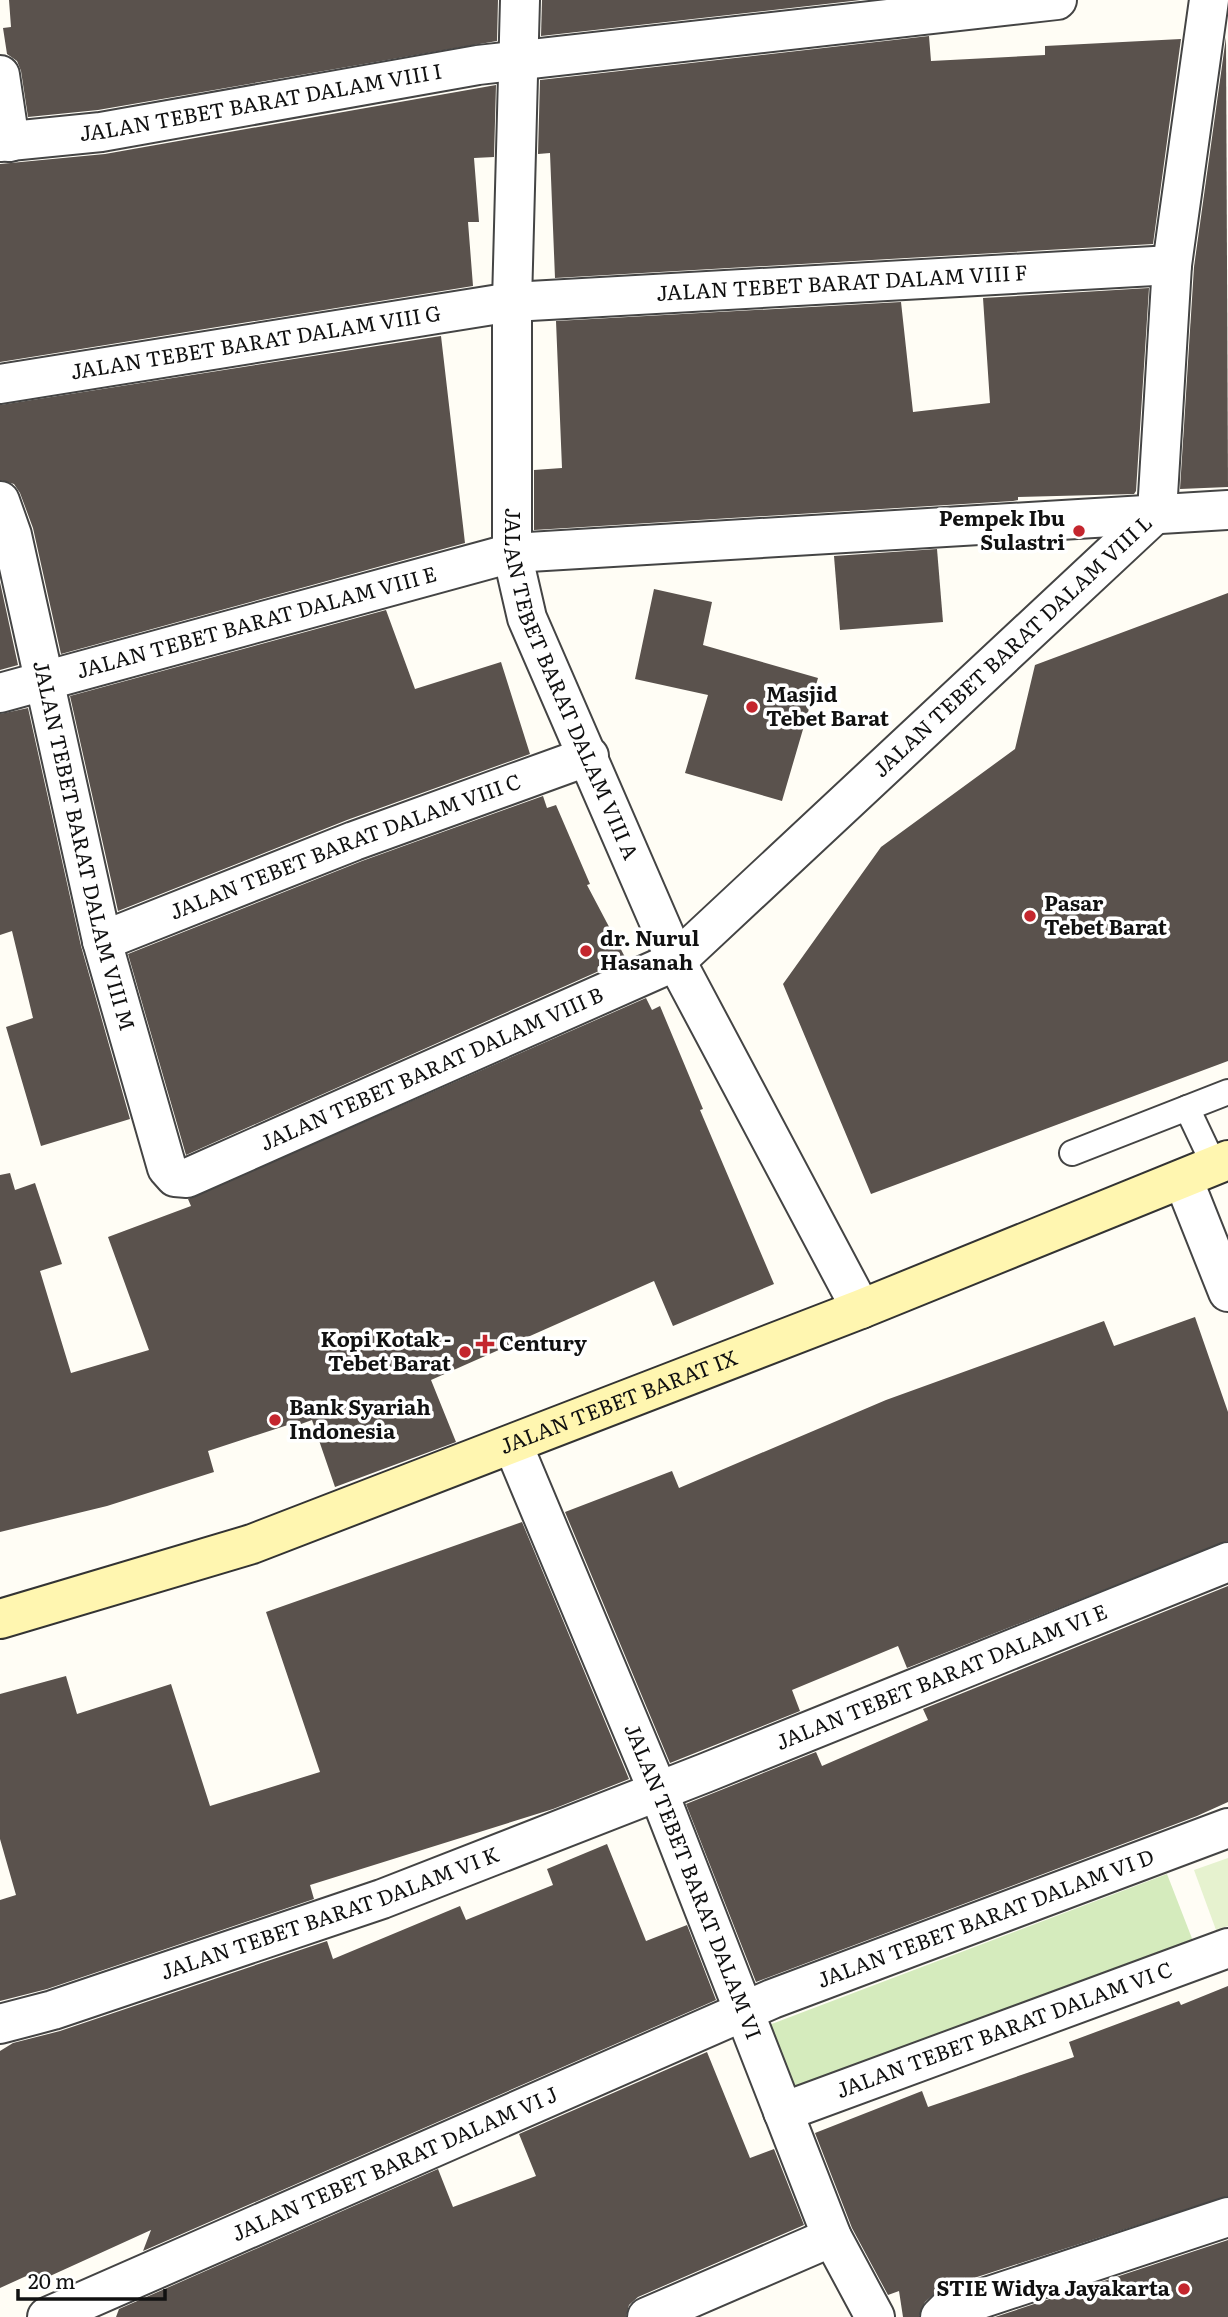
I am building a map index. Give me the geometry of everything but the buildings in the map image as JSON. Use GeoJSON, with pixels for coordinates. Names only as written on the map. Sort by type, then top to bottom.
{"type":"FeatureCollection","features":[{"type":"Feature","properties":{"kind":"street","name":"JALAN TEBET BARAT DALAM VIII A"},"geometry":{"type":"LineString","coordinates":[[520,0],[512,302],[512,553],[527,618],[676,961],[861,1309]]}},
{"type":"Feature","properties":{"kind":"street","name":"JALAN TEBET BARAT DALAM VIII I"},"geometry":{"type":"LineString","coordinates":[[5,142],[101,132],[478,65],[1057,0]]}},
{"type":"Feature","properties":{"kind":"street","name":"JALAN TEBET BARAT DALAM VIII L"},"geometry":{"type":"LineString","coordinates":[[676,961],[1157,512],[1172,265],[1209,0]]}},
{"type":"Feature","properties":{"kind":"street"},"geometry":{"type":"LineString","coordinates":[[0,75],[5,142]]}},
{"type":"Feature","properties":{"kind":"street","name":"JALAN TEBET BARAT DALAM VIII F"},"geometry":{"type":"LineString","coordinates":[[512,302],[1172,265]]}},
{"type":"Feature","properties":{"kind":"street","name":"JALAN TEBET BARAT DALAM VIII G"},"geometry":{"type":"LineString","coordinates":[[0,384],[512,302]]}},
{"type":"Feature","properties":{"kind":"street","name":"JALAN TEBET BARAT DALAM VIII M"},"geometry":{"type":"LineString","coordinates":[[0,501],[12,535],[102,941],[167,1168],[175,1177],[187,1178]]}},
{"type":"Feature","properties":{"kind":"street","name":"JALAN TEBET BARAT DALAM VIII E"},"geometry":{"type":"LineString","coordinates":[[0,693],[512,553],[1157,512],[1228,510]]}},
{"type":"Feature","properties":{"kind":"street","name":"JALAN TEBET BARAT DALAM VIII C"},"geometry":{"type":"LineString","coordinates":[[102,941],[354,841],[589,756]]}},
{"type":"Feature","properties":{"kind":"street","name":"JALAN TEBET BARAT DALAM VIII B"},"geometry":{"type":"LineString","coordinates":[[187,1178],[676,961]]}},
{"type":"Feature","properties":{"kind":"street"},"geometry":{"type":"LineString","coordinates":[[1208,1168],[1228,1292]]}},
{"type":"Feature","properties":{"kind":"street","name":"JALAN TEBET BARAT IX"},"geometry":{"type":"LineString","coordinates":[[0,1619],[252,1544],[861,1309],[1208,1168]]}},
{"type":"Feature","properties":{"kind":"street","name":"JALAN TEBET BARAT DALAM VI"},"geometry":{"type":"LineString","coordinates":[[513,1444],[658,1791],[832,2237],[875,2317]]}},
{"type":"Feature","properties":{"kind":"street","name":"JALAN TEBET BARAT DALAM VI E"},"geometry":{"type":"LineString","coordinates":[[658,1791],[1228,1562]]}},
{"type":"Feature","properties":{"kind":"street","name":"JALAN TEBET BARAT DALAM VI K"},"geometry":{"type":"LineString","coordinates":[[0,2024],[53,2010],[382,1899],[658,1791]]}},
{"type":"Feature","properties":{"kind":"street","name":"JALAN TEBET BARAT DALAM VI D"},"geometry":{"type":"LineString","coordinates":[[744,2012],[1228,1828]]}},
{"type":"Feature","properties":{"kind":"street","name":"JALAN TEBET BARAT DALAM VI C"},"geometry":{"type":"LineString","coordinates":[[783,2112],[1228,1948]]}},
{"type":"Feature","properties":{"kind":"street","name":"JALAN TEBET BARAT DALAM VI J"},"geometry":{"type":"LineString","coordinates":[[47,2317],[744,2012]]}},
{"type":"Feature","properties":{"kind":"street"},"geometry":{"type":"LineString","coordinates":[[940,2317],[947,2310],[1228,2217]]}},
{"type":"Feature","properties":{"kind":"street"},"geometry":{"type":"LineString","coordinates":[[647,2317],[832,2237]]}},
{"type":"Feature","properties":{"kind":"lane"},"geometry":{"type":"LineString","coordinates":[[1072,1153],[1228,1092]]}},
{"type":"Feature","properties":{"kind":"lane"},"geometry":{"type":"LineString","coordinates":[[1187,1108],[1208,1168]]}},
{"type":"Feature","properties":{"kind":"green space"},"geometry":{"type":"Polygon","coordinates":[[[1228,1858],[1228,1926],[1216,1930],[1194,1870],[1228,1858]]]}},
{"type":"Feature","properties":{"kind":"green space"},"geometry":{"type":"Polygon","coordinates":[[[1167,1874],[1193,1941],[795,2093],[769,2025],[1167,1874]]]}},
{"type":"Feature","properties":{"kind":"place","name":"Pempek Ibu Sulastri"},"geometry":{"type":"Point","coordinates":[1079,531]}},
{"type":"Feature","properties":{"kind":"place","name":"Masjid Tebet Barat"},"geometry":{"type":"Point","coordinates":[752,707]}},
{"type":"Feature","properties":{"kind":"place","name":"Pasar Tebet Barat"},"geometry":{"type":"Point","coordinates":[1030,916]}},
{"type":"Feature","properties":{"kind":"place","name":"dr. Nurul Hasanah"},"geometry":{"type":"Point","coordinates":[586,951]}},
{"type":"Feature","properties":{"kind":"place","name":"Century"},"geometry":{"type":"Point","coordinates":[485,1344]}},
{"type":"Feature","properties":{"kind":"place","name":"Kopi Kotak - Tebet Barat"},"geometry":{"type":"Point","coordinates":[465,1352]}},
{"type":"Feature","properties":{"kind":"place","name":"Bank Syariah Indonesia"},"geometry":{"type":"Point","coordinates":[275,1420]}},
{"type":"Feature","properties":{"kind":"place","name":"STIE Widya Jayakarta"},"geometry":{"type":"Point","coordinates":[1184,2289]}}]}
